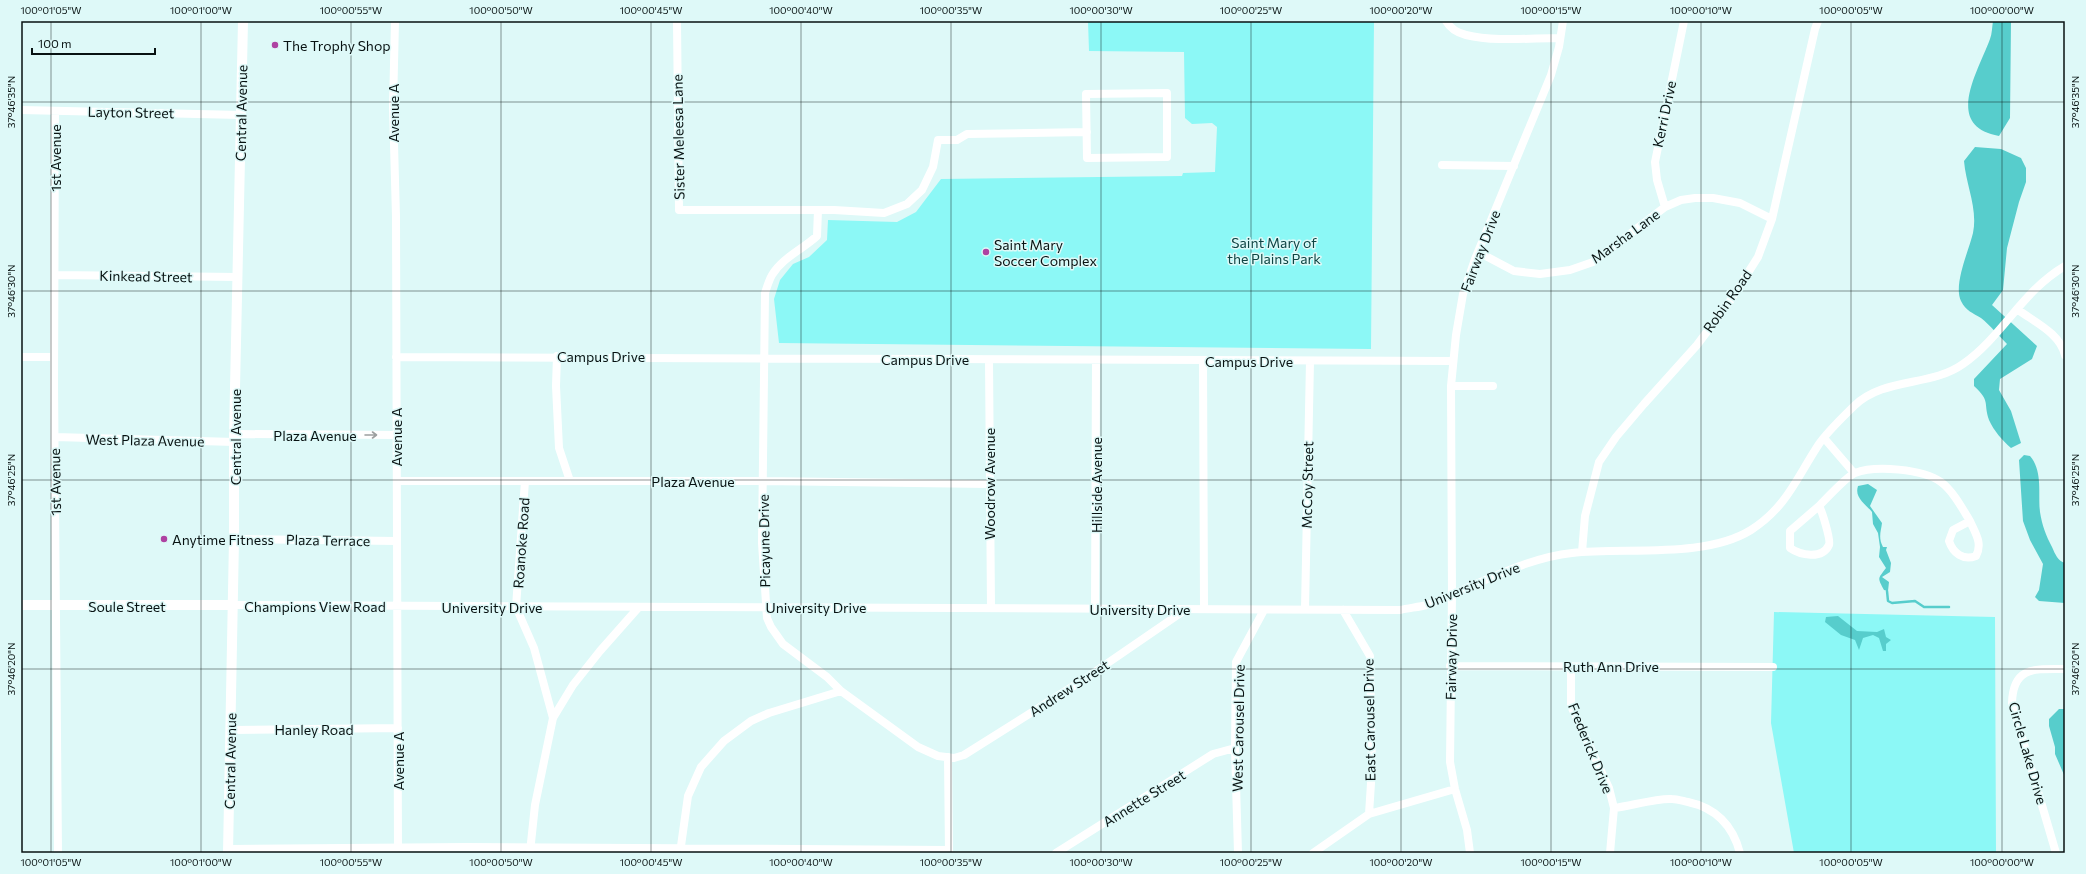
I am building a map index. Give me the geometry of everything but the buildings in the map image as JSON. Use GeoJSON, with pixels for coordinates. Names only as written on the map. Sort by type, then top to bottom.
{"type":"FeatureCollection","features":[{"type":"Feature","properties":{"kind":"street","name":"Central Avenue"},"geometry":{"type":"LineString","coordinates":[[228,851],[234,539],[234,438],[243,21]]}},
{"type":"Feature","properties":{"kind":"street","name":"Avenue A"},"geometry":{"type":"LineString","coordinates":[[395,21],[393,114],[397,481],[398,850]]}},
{"type":"Feature","properties":{"kind":"street","name":"Sister Meleesa Lane"},"geometry":{"type":"LineString","coordinates":[[677,21],[679,210],[818,210],[884,212],[907,204],[922,190],[933,166],[938,140],[957,140],[967,134],[1087,132]]}},
{"type":"Feature","properties":{"kind":"street"},"geometry":{"type":"LineString","coordinates":[[1446,21],[1451,28],[1465,35],[1490,38],[1560,38]]}},
{"type":"Feature","properties":{"kind":"street","name":"Fairway Drive"},"geometry":{"type":"LineString","coordinates":[[1470,853],[1467,830],[1455,789],[1450,762],[1452,594],[1451,386],[1453,361],[1463,294],[1478,252],[1551,75],[1563,21]]}},
{"type":"Feature","properties":{"kind":"street","name":"Kerri Drive"},"geometry":{"type":"LineString","coordinates":[[1665,207],[1657,180],[1655,162],[1684,21]]}},
{"type":"Feature","properties":{"kind":"street","name":"Robin Road"},"geometry":{"type":"LineString","coordinates":[[1582,552],[1585,516],[1599,462],[1616,437],[1697,345],[1730,301],[1758,257],[1772,219],[1818,21]]}},
{"type":"Feature","properties":{"kind":"street"},"geometry":{"type":"LineString","coordinates":[[1167,93],[1167,157],[1087,158],[1087,132],[1086,94],[1167,93]]}},
{"type":"Feature","properties":{"kind":"street","name":"Layton Street"},"geometry":{"type":"LineString","coordinates":[[21,110],[241,115]]}},
{"type":"Feature","properties":{"kind":"street","name":"1st Avenue"},"geometry":{"type":"LineString","coordinates":[[55,111],[55,606],[58,853]]}},
{"type":"Feature","properties":{"kind":"street"},"geometry":{"type":"LineString","coordinates":[[1442,165],[1514,166]]}},
{"type":"Feature","properties":{"kind":"street","name":"Marsha Lane"},"geometry":{"type":"LineString","coordinates":[[1478,252],[1514,271],[1540,274],[1570,270],[1593,262],[1665,207],[1681,200],[1713,198],[1740,203],[1772,219]]}},
{"type":"Feature","properties":{"kind":"street"},"geometry":{"type":"LineString","coordinates":[[763,358],[765,293],[772,275],[787,258],[803,248],[817,236],[818,210]]}},
{"type":"Feature","properties":{"kind":"street"},"geometry":{"type":"LineString","coordinates":[[2065,266],[2046,277],[2016,309],[2052,334],[2062,344],[2065,355]]}},
{"type":"Feature","properties":{"kind":"street","name":"Kinkead Street"},"geometry":{"type":"LineString","coordinates":[[55,275],[238,277]]}},
{"type":"Feature","properties":{"kind":"street","name":"University Drive"},"geometry":{"type":"LineString","coordinates":[[397,606],[1400,610],[1428,605],[1529,563],[1582,552],[1690,548],[1721,542],[1750,531],[1778,508],[1800,479],[1824,438],[1856,404],[1884,388],[1934,376],[1962,365],[1992,338],[2016,309]]}},
{"type":"Feature","properties":{"kind":"street","name":"Campus Drive"},"geometry":{"type":"LineString","coordinates":[[396,356],[1096,361],[1453,361]]}},
{"type":"Feature","properties":{"kind":"street"},"geometry":{"type":"LineString","coordinates":[[557,356],[556,399],[559,448],[570,481]]}},
{"type":"Feature","properties":{"kind":"street"},"geometry":{"type":"LineString","coordinates":[[21,357],[54,357]]}},
{"type":"Feature","properties":{"kind":"street","name":"Picayune Drive"},"geometry":{"type":"LineString","coordinates":[[763,358],[762,543],[765,607],[771,627],[783,644],[827,677],[841,691],[918,747],[938,756],[948,757]]}},
{"type":"Feature","properties":{"kind":"street","name":"Woodrow Avenue"},"geometry":{"type":"LineString","coordinates":[[989,360],[991,608]]}},
{"type":"Feature","properties":{"kind":"street","name":"Hillside Avenue"},"geometry":{"type":"LineString","coordinates":[[1096,361],[1096,609]]}},
{"type":"Feature","properties":{"kind":"street"},"geometry":{"type":"LineString","coordinates":[[1203,361],[1204,609]]}},
{"type":"Feature","properties":{"kind":"street","name":"McCoy Street"},"geometry":{"type":"LineString","coordinates":[[1305,609],[1310,361]]}},
{"type":"Feature","properties":{"kind":"street"},"geometry":{"type":"LineString","coordinates":[[1451,386],[1493,386]]}},
{"type":"Feature","properties":{"kind":"street","name":"Plaza Avenue"},"geometry":{"type":"LineString","coordinates":[[234,438],[396,435]]}},
{"type":"Feature","properties":{"kind":"street","name":"West Plaza Avenue"},"geometry":{"type":"LineString","coordinates":[[55,437],[234,438]]}},
{"type":"Feature","properties":{"kind":"street"},"geometry":{"type":"LineString","coordinates":[[1824,438],[1854,473]]}},
{"type":"Feature","properties":{"kind":"street"},"geometry":{"type":"LineString","coordinates":[[1819,506],[1823,512],[1824,523],[1830,538],[1829,545],[1823,551],[1812,555],[1798,553],[1790,548],[1790,531],[1854,473],[1884,469],[1915,471],[1926,474],[1941,482],[1954,497],[1970,521],[1979,541],[1979,550],[1976,556],[1970,558],[1960,556],[1952,548],[1949,541],[1953,530],[1970,521]]}},
{"type":"Feature","properties":{"kind":"street","name":"Plaza Avenue"},"geometry":{"type":"LineString","coordinates":[[397,481],[763,481],[989,484]]}},
{"type":"Feature","properties":{"kind":"street","name":"Roanoke Road"},"geometry":{"type":"LineString","coordinates":[[525,481],[516,607],[534,648],[553,718]]}},
{"type":"Feature","properties":{"kind":"street","name":"Plaza Terrace"},"geometry":{"type":"LineString","coordinates":[[234,539],[397,540]]}},
{"type":"Feature","properties":{"kind":"street","name":"Soule Street"},"geometry":{"type":"LineString","coordinates":[[21,605],[232,605]]}},
{"type":"Feature","properties":{"kind":"street","name":"Champions View Road"},"geometry":{"type":"LineString","coordinates":[[232,605],[397,606]]}},
{"type":"Feature","properties":{"kind":"street","name":"Roanoke Road"},"geometry":{"type":"LineString","coordinates":[[530,850],[536,805],[553,718],[572,685],[638,608]]}},
{"type":"Feature","properties":{"kind":"street","name":"Andrew Street"},"geometry":{"type":"LineString","coordinates":[[948,757],[964,755],[1083,680],[1185,610]]}},
{"type":"Feature","properties":{"kind":"street","name":"West Carousel Drive"},"geometry":{"type":"LineString","coordinates":[[1238,853],[1235,748],[1236,662],[1264,610]]}},
{"type":"Feature","properties":{"kind":"street","name":"East Carousel Drive"},"geometry":{"type":"LineString","coordinates":[[1343,610],[1370,656],[1372,768],[1369,814]]}},
{"type":"Feature","properties":{"kind":"street","name":"Ruth Ann Drive"},"geometry":{"type":"LineString","coordinates":[[1450,666],[1773,667]]}},
{"type":"Feature","properties":{"kind":"street","name":"Frederick Drive"},"geometry":{"type":"LineString","coordinates":[[1571,666],[1571,706],[1609,788],[1614,808],[1610,853]]}},
{"type":"Feature","properties":{"kind":"street","name":"Circle Lake Drive"},"geometry":{"type":"LineString","coordinates":[[2056,853],[2012,703],[2012,692],[2016,682],[2024,673],[2035,669],[2065,669]]}},
{"type":"Feature","properties":{"kind":"street"},"geometry":{"type":"LineString","coordinates":[[680,851],[688,796],[701,767],[724,741],[751,721],[769,713],[841,691]]}},
{"type":"Feature","properties":{"kind":"street","name":"Hanley Road"},"geometry":{"type":"LineString","coordinates":[[231,730],[398,728]]}},
{"type":"Feature","properties":{"kind":"street","name":"Annette Street"},"geometry":{"type":"LineString","coordinates":[[1056,853],[1213,754],[1235,748]]}},
{"type":"Feature","properties":{"kind":"street"},"geometry":{"type":"LineString","coordinates":[[228,851],[530,850],[949,852],[948,757]]}},
{"type":"Feature","properties":{"kind":"street"},"geometry":{"type":"LineString","coordinates":[[1314,853],[1369,814],[1455,789]]}},
{"type":"Feature","properties":{"kind":"street"},"geometry":{"type":"LineString","coordinates":[[1614,808],[1673,799],[1695,804],[1714,812],[1729,826],[1737,841],[1740,853]]}},
{"type":"Feature","properties":{"kind":"green space","name":"Saint Mary of the Plains Park"},"geometry":{"type":"Polygon","coordinates":[[[1088,21],[1374,21],[1371,349],[779,343],[774,299],[780,280],[793,264],[809,257],[827,240],[828,220],[897,222],[916,212],[941,179],[1182,176],[1183,173],[1215,172],[1217,127],[1212,123],[1192,124],[1185,118],[1184,52],[1089,51],[1088,21]]]}},
{"type":"Feature","properties":{"kind":"green space"},"geometry":{"type":"Polygon","coordinates":[[[1774,612],[1995,617],[1996,853],[1794,853],[1771,723],[1774,612]]]}},
{"type":"Feature","properties":{"kind":"shaded area"},"geometry":{"type":"Polygon","coordinates":[[[1993,21],[2011,21],[2010,118],[1999,136],[1982,130],[1972,121],[1968,110],[1969,96],[1991,37],[1993,21]]]}},
{"type":"Feature","properties":{"kind":"shaded area"},"geometry":{"type":"Polygon","coordinates":[[[1975,147],[2001,149],[2021,158],[2026,168],[2026,182],[2007,248],[2003,290],[1992,305],[2037,346],[2032,359],[2000,379],[1999,390],[2011,411],[2021,443],[2011,448],[2001,439],[1993,428],[1987,414],[1985,399],[1974,386],[1974,379],[2007,344],[1981,318],[1965,307],[1959,294],[1962,267],[1973,233],[1974,224],[1973,206],[1964,161],[1975,147]]]}},
{"type":"Feature","properties":{"kind":"shaded area"},"geometry":{"type":"Polygon","coordinates":[[[2024,455],[2030,456],[2037,469],[2040,512],[2046,535],[2057,557],[2060,561],[2065,563],[2065,603],[2039,601],[2035,597],[2039,590],[2043,564],[2030,540],[2023,521],[2019,460],[2024,455]]]}},
{"type":"Feature","properties":{"kind":"shaded area"},"geometry":{"type":"Polygon","coordinates":[[[1868,484],[1877,490],[1870,506],[1882,523],[1880,535],[1881,541],[1883,547],[1887,547],[1886,550],[1891,563],[1890,572],[1882,577],[1889,582],[1888,591],[1884,590],[1879,580],[1886,568],[1879,557],[1880,547],[1878,533],[1873,524],[1872,512],[1861,500],[1857,490],[1858,486],[1868,484]]]}},
{"type":"Feature","properties":{"kind":"shaded area"},"geometry":{"type":"Polygon","coordinates":[[[1838,616],[1857,631],[1877,632],[1884,629],[1886,637],[1891,640],[1886,644],[1886,651],[1883,651],[1879,638],[1873,635],[1863,638],[1859,650],[1855,640],[1841,635],[1825,622],[1826,617],[1838,616]]]}},
{"type":"Feature","properties":{"kind":"shaded area"},"geometry":{"type":"Polygon","coordinates":[[[2059,709],[2065,709],[2065,777],[2055,754],[2055,747],[2049,726],[2049,719],[2059,709]]]}},
{"type":"Feature","properties":{"kind":"waterway"},"geometry":{"type":"LineString","coordinates":[[1887,591],[1888,601],[1892,603],[1915,601],[1924,607],[1949,607]]}},
{"type":"Feature","properties":{"kind":"place","name":"The Trophy Shop"},"geometry":{"type":"Point","coordinates":[275,45]}},
{"type":"Feature","properties":{"kind":"place","name":"Saint Mary Soccer Complex"},"geometry":{"type":"Point","coordinates":[986,252]}},
{"type":"Feature","properties":{"kind":"place","name":"Anytime Fitness"},"geometry":{"type":"Point","coordinates":[164,539]}}]}
